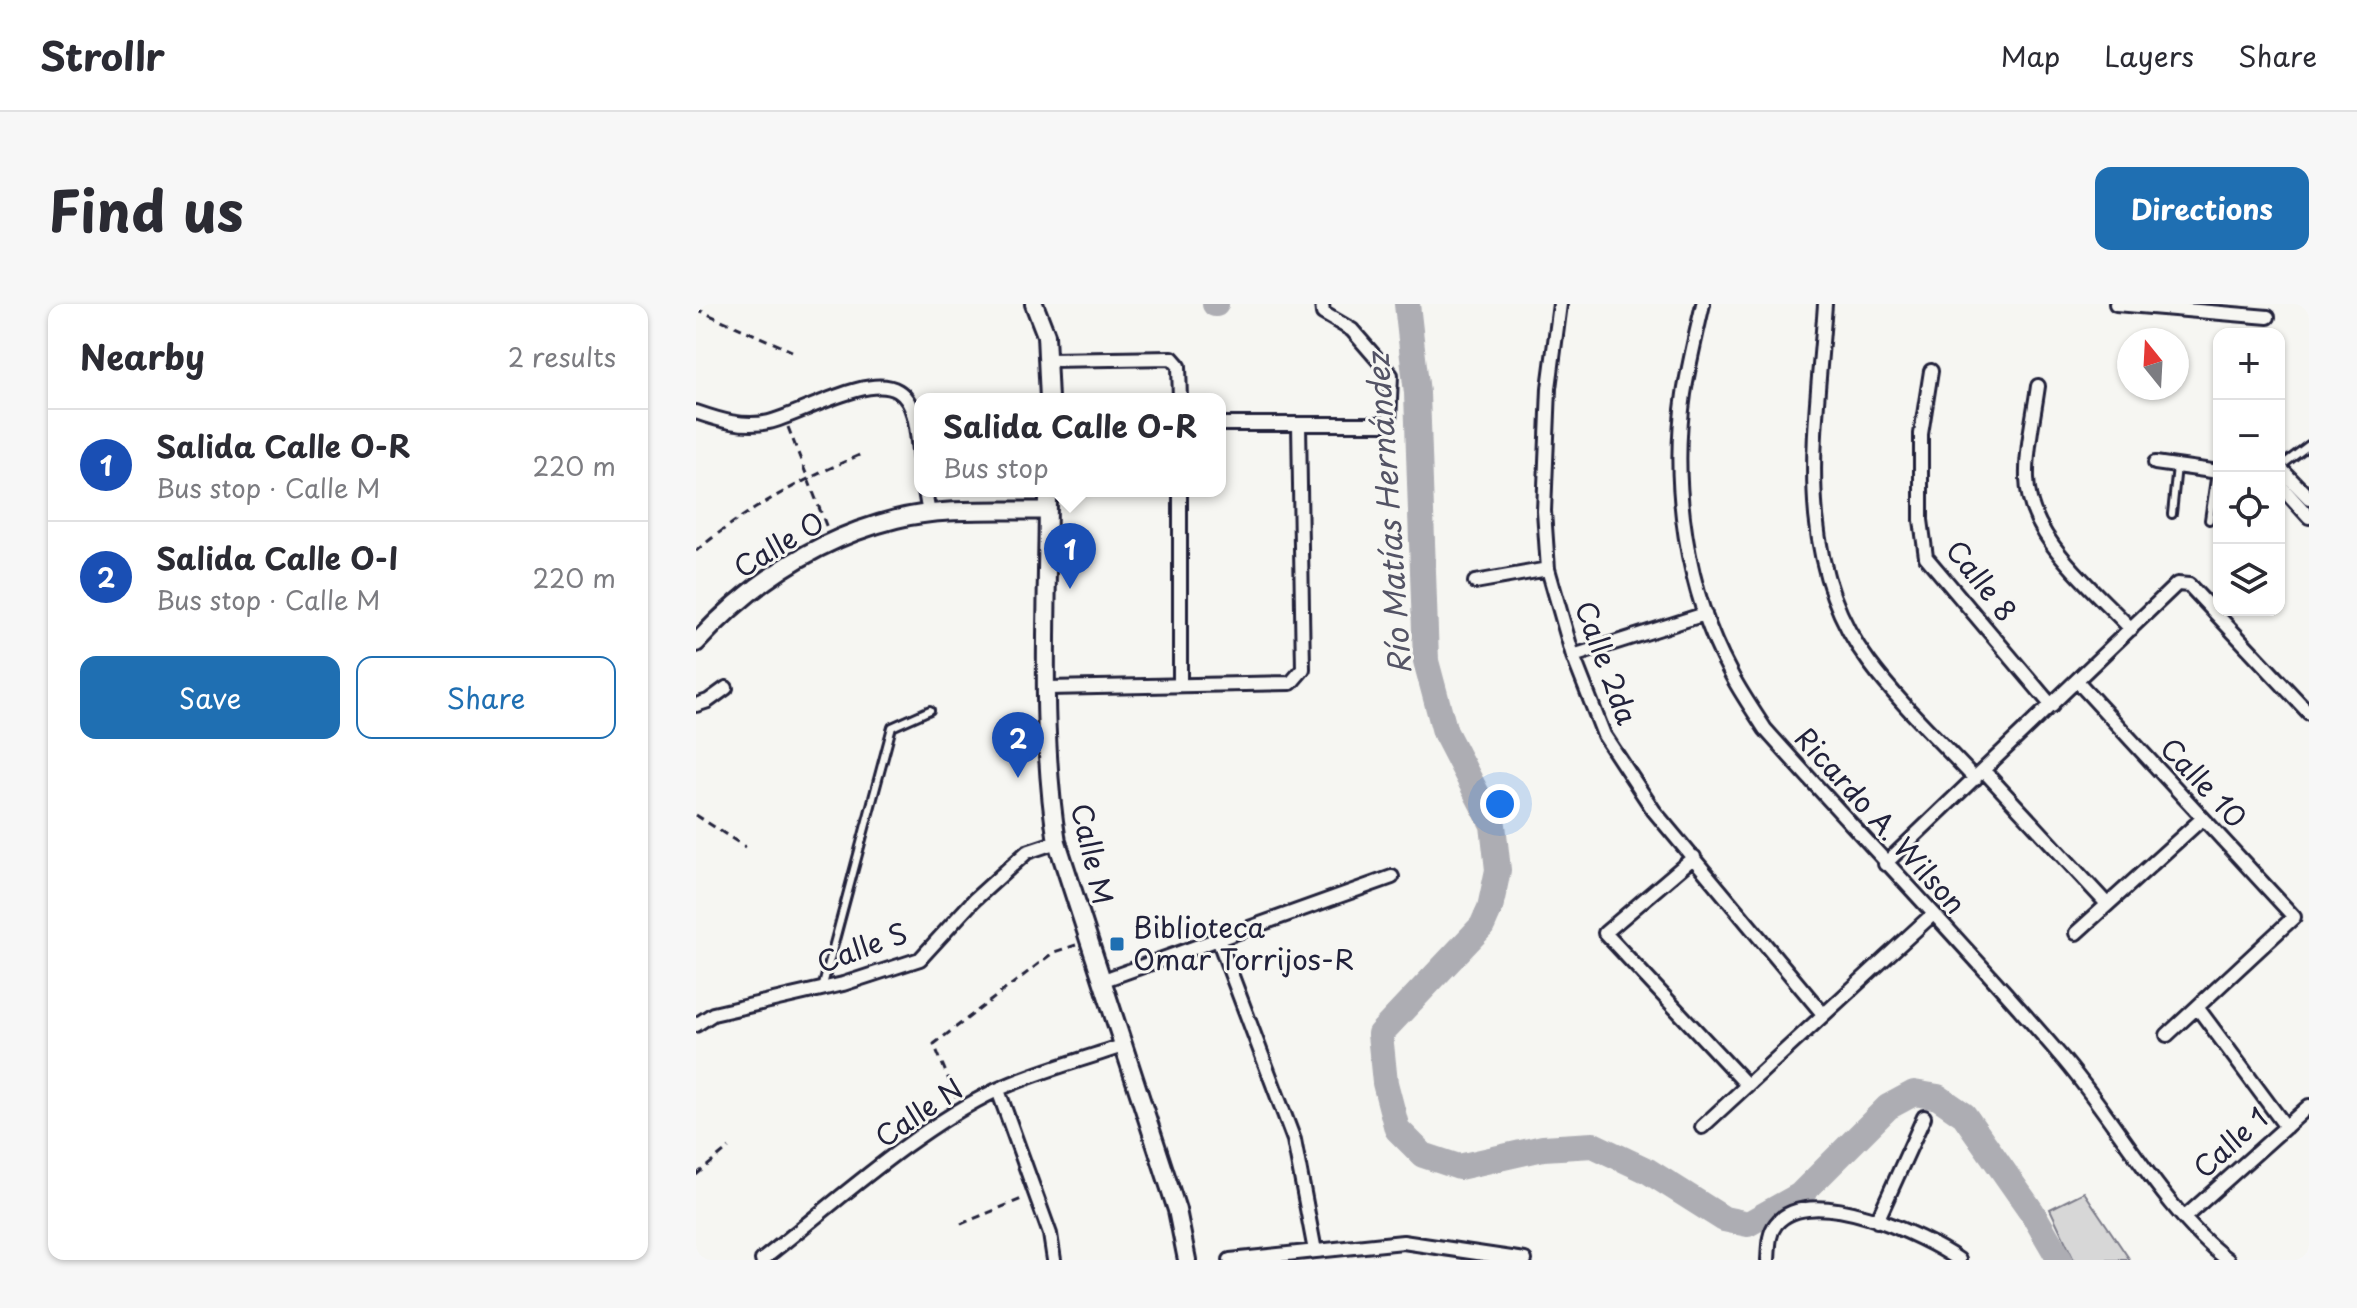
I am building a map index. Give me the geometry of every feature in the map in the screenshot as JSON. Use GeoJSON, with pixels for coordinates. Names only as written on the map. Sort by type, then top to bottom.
{"type":"FeatureCollection","features":[{"type":"Feature","properties":{"kind":"street"},"geometry":{"type":"LineString","coordinates":[[1034,304],[1046,335],[1049,393]]}},
{"type":"Feature","properties":{"kind":"street"},"geometry":{"type":"LineString","coordinates":[[1226,424],[1389,424],[1391,375],[1352,330],[1323,313],[1322,304]]}},
{"type":"Feature","properties":{"kind":"street","name":"Calle 2da"},"geometry":{"type":"LineString","coordinates":[[1560,304],[1549,388],[1544,511],[1548,569],[1573,656],[1604,735],[1654,811],[1823,1014]]}},
{"type":"Feature","properties":{"kind":"street","name":"Ricardo A. Wilson"},"geometry":{"type":"LineString","coordinates":[[1703,304],[1684,395],[1680,468],[1688,549],[1705,614],[1729,671],[1765,729],[2061,1055],[2185,1217],[2209,1246],[2228,1260]]}},
{"type":"Feature","properties":{"kind":"street"},"geometry":{"type":"LineString","coordinates":[[1825,304],[1812,504],[1819,549],[1844,622],[1869,663],[2107,904]]}},
{"type":"Feature","properties":{"kind":"street"},"geometry":{"type":"LineString","coordinates":[[2116,304],[2268,317]]}},
{"type":"Feature","properties":{"kind":"street"},"geometry":{"type":"LineString","coordinates":[[1049,360],[1172,358],[1179,366],[1180,393]]}},
{"type":"Feature","properties":{"kind":"street","name":"Calle 8"},"geometry":{"type":"LineString","coordinates":[[1931,371],[1921,434],[1921,520],[1926,557],[2052,706]]}},
{"type":"Feature","properties":{"kind":"street"},"geometry":{"type":"LineString","coordinates":[[696,412],[730,423],[767,423],[853,391],[884,386],[900,391],[912,408],[914,421]]}},
{"type":"Feature","properties":{"kind":"street"},"geometry":{"type":"LineString","coordinates":[[2038,386],[2027,480],[2035,516],[2053,544],[2131,629]]}},
{"type":"Feature","properties":{"kind":"street"},"geometry":{"type":"LineString","coordinates":[[1048,688],[1291,683],[1303,669],[1299,424]]}},
{"type":"Feature","properties":{"kind":"street"},"geometry":{"type":"LineString","coordinates":[[2155,463],[2213,471]]}},
{"type":"Feature","properties":{"kind":"street"},"geometry":{"type":"LineString","coordinates":[[2285,481],[2309,498]]}},
{"type":"Feature","properties":{"kind":"street"},"geometry":{"type":"LineString","coordinates":[[2285,484],[2309,517]]}},
{"type":"Feature","properties":{"kind":"street"},"geometry":{"type":"LineString","coordinates":[[926,497],[929,514]]}},
{"type":"Feature","properties":{"kind":"street","name":"Calle M"},"geometry":{"type":"LineString","coordinates":[[1048,497],[1048,688],[1051,803],[1057,842],[1177,1210],[1187,1260]]}},
{"type":"Feature","properties":{"kind":"street"},"geometry":{"type":"LineString","coordinates":[[1180,497],[1180,683]]}},
{"type":"Feature","properties":{"kind":"street","name":"Calle O"},"geometry":{"type":"LineString","coordinates":[[696,643],[728,609],[773,573],[831,539],[897,519],[929,514],[1048,510]]}},
{"type":"Feature","properties":{"kind":"street"},"geometry":{"type":"LineString","coordinates":[[1475,582],[1548,569]]}},
{"type":"Feature","properties":{"kind":"street"},"geometry":{"type":"LineString","coordinates":[[1885,864],[2177,584],[2189,585],[2309,713]]}},
{"type":"Feature","properties":{"kind":"street"},"geometry":{"type":"LineString","coordinates":[[1573,656],[1705,614]]}},
{"type":"Feature","properties":{"kind":"street","name":"Calle 10"},"geometry":{"type":"LineString","coordinates":[[2077,681],[2294,917],[2197,1007]]}},
{"type":"Feature","properties":{"kind":"street"},"geometry":{"type":"LineString","coordinates":[[696,705],[708,701],[726,688]]}},
{"type":"Feature","properties":{"kind":"street"},"geometry":{"type":"LineString","coordinates":[[2076,933],[2203,818]]}},
{"type":"Feature","properties":{"kind":"street","name":"Calle S"},"geometry":{"type":"LineString","coordinates":[[696,1025],[713,1014],[822,989],[920,959],[974,900],[1027,852],[1057,842]]}},
{"type":"Feature","properties":{"kind":"street"},"geometry":{"type":"LineString","coordinates":[[1694,857],[1605,933],[1747,1085]]}},
{"type":"Feature","properties":{"kind":"street"},"geometry":{"type":"LineString","coordinates":[[1101,981],[1392,877]]}},
{"type":"Feature","properties":{"kind":"street"},"geometry":{"type":"LineString","coordinates":[[1702,1127],[1933,914]]}},
{"type":"Feature","properties":{"kind":"street"},"geometry":{"type":"LineString","coordinates":[[1218,939],[1294,1140],[1315,1251]]}},
{"type":"Feature","properties":{"kind":"street"},"geometry":{"type":"LineString","coordinates":[[2167,1035],[2197,1007],[2286,1127]]}},
{"type":"Feature","properties":{"kind":"street","name":"Calle N"},"geometry":{"type":"LineString","coordinates":[[762,1260],[881,1167],[961,1110],[998,1090],[1125,1045]]}},
{"type":"Feature","properties":{"kind":"street"},"geometry":{"type":"LineString","coordinates":[[998,1090],[1035,1193],[1054,1260]]}},
{"type":"Feature","properties":{"kind":"street","name":"Calle 1"},"geometry":{"type":"LineString","coordinates":[[2185,1217],[2309,1106]]}},
{"type":"Feature","properties":{"kind":"street"},"geometry":{"type":"LineString","coordinates":[[1877,1221],[1924,1117]]}},
{"type":"Feature","properties":{"kind":"street"},"geometry":{"type":"LineString","coordinates":[[1768,1260],[1773,1230],[1795,1210],[1832,1209],[1916,1235],[1959,1260]]}},
{"type":"Feature","properties":{"kind":"street"},"geometry":{"type":"LineString","coordinates":[[1230,1260],[1403,1242],[1525,1260]]}},
{"type":"Feature","properties":{"kind":"lane"},"geometry":{"type":"LineString","coordinates":[[2282,472],[2285,463],[2309,445]]}},
{"type":"Feature","properties":{"kind":"lane"},"geometry":{"type":"LineString","coordinates":[[2172,514],[2177,466]]}},
{"type":"Feature","properties":{"kind":"lane"},"geometry":{"type":"LineString","coordinates":[[2209,520],[2213,499]]}},
{"type":"Feature","properties":{"kind":"lane"},"geometry":{"type":"LineString","coordinates":[[822,989],[892,727],[930,710]]}},
{"type":"Feature","properties":{"kind":"path"},"geometry":{"type":"LineString","coordinates":[[696,309],[792,351]]}},
{"type":"Feature","properties":{"kind":"path"},"geometry":{"type":"LineString","coordinates":[[785,416],[831,539]]}},
{"type":"Feature","properties":{"kind":"path"},"geometry":{"type":"LineString","coordinates":[[696,551],[725,526],[806,477],[864,453]]}},
{"type":"Feature","properties":{"kind":"path"},"geometry":{"type":"LineString","coordinates":[[696,815],[745,847]]}},
{"type":"Feature","properties":{"kind":"path"},"geometry":{"type":"LineString","coordinates":[[961,1110],[934,1044],[1054,952],[1088,941]]}},
{"type":"Feature","properties":{"kind":"path"},"geometry":{"type":"LineString","coordinates":[[696,1175],[729,1148]]}},
{"type":"Feature","properties":{"kind":"path"},"geometry":{"type":"LineString","coordinates":[[961,1224],[1035,1193]]}},
{"type":"Feature","properties":{"kind":"shaded area"},"geometry":{"type":"Polygon","coordinates":[[[2084,1192],[2130,1260],[2074,1260],[2050,1209],[2084,1192]]]}},
{"type":"Feature","properties":{"kind":"waterway","name":"Río Matías Hernández"},"geometry":{"type":"LineString","coordinates":[[1407,304],[1417,393],[1426,661],[1445,732],[1493,825],[1498,870],[1490,908],[1482,926],[1380,1034],[1385,1083],[1397,1129],[1423,1155],[1459,1167],[1543,1148],[1593,1145],[1648,1171],[1724,1219],[1748,1224],[1800,1195],[1888,1107],[1914,1093],[1938,1097],[1964,1115],[2032,1212],[2060,1260]]}},
{"type":"Feature","properties":{"kind":"place","name":"Salida Calle O-R"},"geometry":{"type":"Point","coordinates":[1070,589]}},
{"type":"Feature","properties":{"kind":"place","name":"Salida Calle O-I"},"geometry":{"type":"Point","coordinates":[1018,778]}},
{"type":"Feature","properties":{"kind":"place","name":"Biblioteca Omar Torrijos-R"},"geometry":{"type":"Point","coordinates":[1117,944]}}]}
